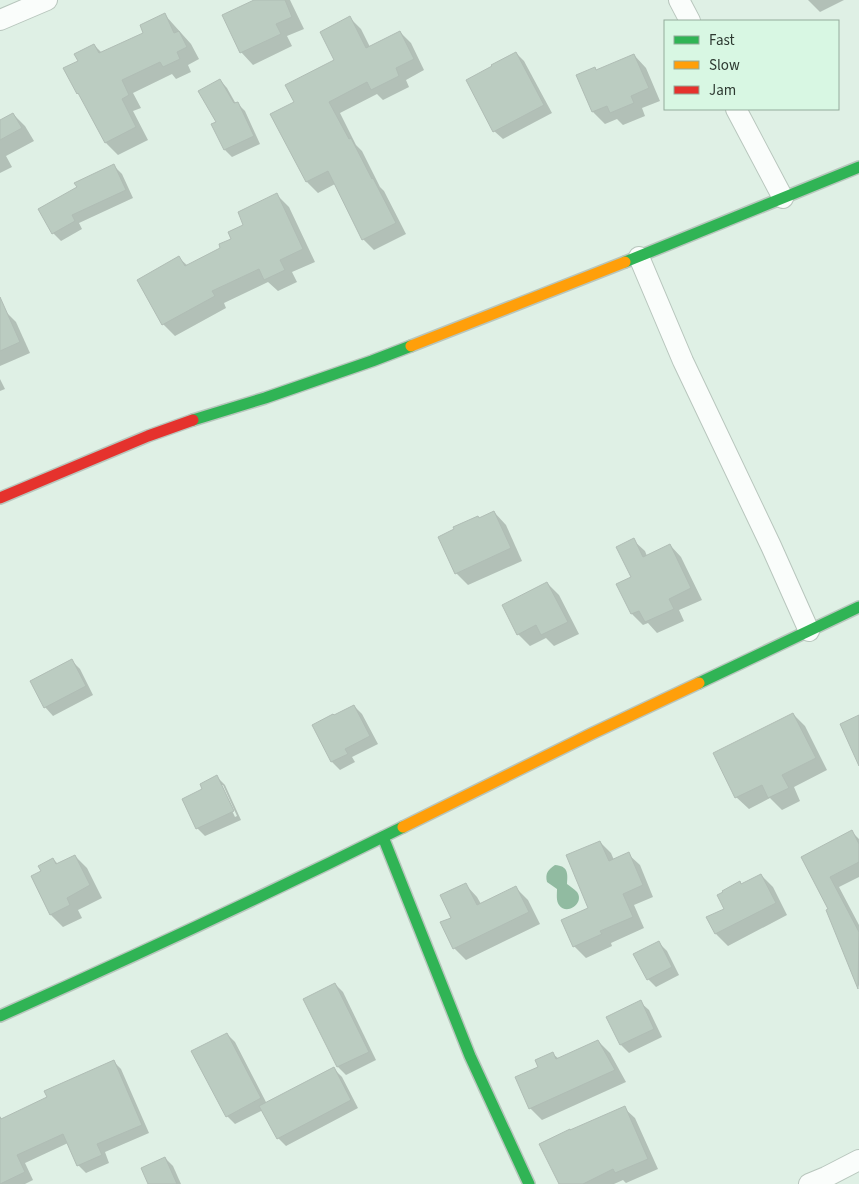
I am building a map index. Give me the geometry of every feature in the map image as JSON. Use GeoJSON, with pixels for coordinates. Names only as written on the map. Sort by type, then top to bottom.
{"type":"FeatureCollection","features":[{"type":"Feature","properties":{"kind":"street"},"geometry":{"type":"LineString","coordinates":[[0,20],[47,0]]}},
{"type":"Feature","properties":{"kind":"street"},"geometry":{"type":"LineString","coordinates":[[679,0],[689,20]]}},
{"type":"Feature","properties":{"kind":"street"},"geometry":{"type":"LineString","coordinates":[[737,110],[783,198]]}},
{"type":"Feature","properties":{"kind":"street"},"geometry":{"type":"LineString","coordinates":[[0,498],[148,436],[372,361],[639,257],[859,167]]}},
{"type":"Feature","properties":{"kind":"street"},"geometry":{"type":"LineString","coordinates":[[639,257],[683,360],[809,631]]}},
{"type":"Feature","properties":{"kind":"street"},"geometry":{"type":"LineString","coordinates":[[0,1016],[220,915],[591,734],[859,607]]}},
{"type":"Feature","properties":{"kind":"street"},"geometry":{"type":"LineString","coordinates":[[382,837],[470,1056],[529,1184]]}},
{"type":"Feature","properties":{"kind":"street"},"geometry":{"type":"LineString","coordinates":[[809,1184],[859,1160]]}},
{"type":"Feature","properties":{"kind":"shaded area"},"geometry":{"type":"Polygon","coordinates":[[[555,865],[565,869],[567,884],[579,896],[577,904],[570,909],[562,908],[559,905],[557,889],[547,882],[546,876],[555,865]]]}},
{"type":"Feature","properties":{"kind":"building"},"geometry":{"type":"Polygon","coordinates":[[[254,0],[285,0],[292,17],[276,24],[281,34],[240,53],[222,15],[254,0]]]}},
{"type":"Feature","properties":{"kind":"building"},"geometry":{"type":"Polygon","coordinates":[[[165,13],[174,33],[179,31],[187,47],[177,52],[180,59],[163,67],[160,62],[122,80],[129,95],[122,99],[136,127],[105,143],[63,68],[78,61],[74,54],[94,44],[99,53],[143,33],[140,25],[165,13]]]}},
{"type":"Feature","properties":{"kind":"building"},"geometry":{"type":"Polygon","coordinates":[[[350,16],[366,48],[400,31],[414,59],[396,68],[399,76],[371,90],[367,82],[329,102],[349,139],[351,138],[396,223],[362,240],[328,171],[306,182],[270,114],[294,102],[285,85],[334,60],[320,32],[350,16]]]}},
{"type":"Feature","properties":{"kind":"building"},"geometry":{"type":"Polygon","coordinates":[[[516,52],[544,105],[493,132],[466,80],[516,52]]]}},
{"type":"Feature","properties":{"kind":"building"},"geometry":{"type":"Polygon","coordinates":[[[634,54],[649,88],[631,96],[634,103],[610,113],[607,106],[592,112],[576,75],[595,67],[596,70],[634,54]]]}},
{"type":"Feature","properties":{"kind":"building"},"geometry":{"type":"Polygon","coordinates":[[[220,79],[234,103],[238,102],[254,136],[224,150],[211,124],[216,122],[198,91],[220,79]]]}},
{"type":"Feature","properties":{"kind":"building"},"geometry":{"type":"Polygon","coordinates":[[[13,113],[22,128],[0,140],[0,120],[13,113]]]}},
{"type":"Feature","properties":{"kind":"building"},"geometry":{"type":"Polygon","coordinates":[[[114,164],[126,190],[72,215],[75,221],[52,234],[38,209],[77,187],[74,183],[114,164]]]}},
{"type":"Feature","properties":{"kind":"building"},"geometry":{"type":"Polygon","coordinates":[[[277,193],[303,249],[280,260],[285,270],[264,280],[259,269],[212,291],[215,296],[162,325],[137,280],[179,256],[185,266],[220,248],[219,244],[231,239],[228,232],[243,225],[238,212],[277,193]]]}},
{"type":"Feature","properties":{"kind":"building"},"geometry":{"type":"Polygon","coordinates":[[[0,297],[20,342],[0,351],[0,297]]]}},
{"type":"Feature","properties":{"kind":"building"},"geometry":{"type":"Polygon","coordinates":[[[494,511],[511,548],[455,574],[438,537],[454,529],[453,527],[494,511]]]}},
{"type":"Feature","properties":{"kind":"building"},"geometry":{"type":"Polygon","coordinates":[[[634,538],[643,557],[670,544],[691,588],[669,599],[674,609],[645,622],[639,611],[631,614],[616,584],[631,577],[616,547],[634,538]]]}},
{"type":"Feature","properties":{"kind":"building"},"geometry":{"type":"Polygon","coordinates":[[[547,582],[568,622],[541,635],[536,625],[517,635],[502,605],[547,582]]]}},
{"type":"Feature","properties":{"kind":"building"},"geometry":{"type":"Polygon","coordinates":[[[72,659],[86,686],[44,708],[30,681],[72,659]]]}},
{"type":"Feature","properties":{"kind":"building"},"geometry":{"type":"Polygon","coordinates":[[[354,705],[370,736],[345,749],[348,754],[331,762],[312,725],[354,705]]]}},
{"type":"Feature","properties":{"kind":"building"},"geometry":{"type":"Polygon","coordinates":[[[793,713],[816,758],[782,775],[789,788],[768,798],[762,785],[735,798],[713,753],[793,713]]]}},
{"type":"Feature","properties":{"kind":"building"},"geometry":{"type":"Polygon","coordinates":[[[859,715],[859,766],[840,724],[859,715]]]}},
{"type":"Feature","properties":{"kind":"building"},"geometry":{"type":"Polygon","coordinates":[[[217,775],[234,811],[196,829],[182,799],[202,789],[200,784],[217,775]]]}},
{"type":"Feature","properties":{"kind":"building"},"geometry":{"type":"Polygon","coordinates":[[[852,830],[859,844],[859,862],[830,877],[859,932],[858,989],[826,910],[828,909],[801,857],[852,830]]]}},
{"type":"Feature","properties":{"kind":"building"},"geometry":{"type":"Polygon","coordinates":[[[600,841],[609,861],[629,852],[643,885],[623,894],[633,917],[600,931],[602,934],[573,947],[561,920],[588,908],[566,855],[600,841]]]}},
{"type":"Feature","properties":{"kind":"building"},"geometry":{"type":"Polygon","coordinates":[[[75,855],[90,885],[67,898],[70,905],[50,915],[31,876],[41,871],[38,866],[53,858],[56,864],[75,855]]]}},
{"type":"Feature","properties":{"kind":"building"},"geometry":{"type":"Polygon","coordinates":[[[761,874],[776,903],[715,934],[706,917],[724,909],[717,895],[740,881],[741,884],[761,874]]]}},
{"type":"Feature","properties":{"kind":"building"},"geometry":{"type":"Polygon","coordinates":[[[466,883],[477,905],[516,886],[529,912],[453,949],[440,922],[451,918],[440,895],[466,883]]]}},
{"type":"Feature","properties":{"kind":"building"},"geometry":{"type":"Polygon","coordinates":[[[659,941],[672,967],[647,980],[633,954],[659,941]]]}},
{"type":"Feature","properties":{"kind":"building"},"geometry":{"type":"Polygon","coordinates":[[[335,983],[369,1052],[337,1067],[303,999],[335,983]]]}},
{"type":"Feature","properties":{"kind":"building"},"geometry":{"type":"Polygon","coordinates":[[[641,1000],[654,1029],[620,1045],[606,1017],[641,1000]]]}},
{"type":"Feature","properties":{"kind":"building"},"geometry":{"type":"Polygon","coordinates":[[[227,1033],[261,1098],[226,1117],[191,1051],[227,1033]]]}},
{"type":"Feature","properties":{"kind":"building"},"geometry":{"type":"Polygon","coordinates":[[[598,1040],[615,1070],[529,1109],[515,1077],[538,1067],[535,1060],[553,1052],[556,1059],[598,1040]]]}},
{"type":"Feature","properties":{"kind":"building"},"geometry":{"type":"Polygon","coordinates":[[[114,1060],[142,1125],[97,1144],[102,1155],[77,1166],[63,1134],[17,1155],[25,1172],[0,1184],[0,1117],[1,1119],[47,1097],[44,1091],[114,1060]]]}},
{"type":"Feature","properties":{"kind":"building"},"geometry":{"type":"Polygon","coordinates":[[[334,1067],[351,1100],[277,1139],[259,1106],[334,1067]]]}},
{"type":"Feature","properties":{"kind":"building"},"geometry":{"type":"Polygon","coordinates":[[[625,1106],[648,1159],[615,1173],[613,1169],[583,1184],[559,1184],[539,1144],[625,1106]]]}},
{"type":"Feature","properties":{"kind":"building"},"geometry":{"type":"Polygon","coordinates":[[[165,1157],[177,1184],[148,1184],[141,1168],[165,1157]]]}},
{"type":"Feature","properties":{"kind":"traffic: fast"},"geometry":{"type":"LineString","coordinates":[[625,262],[859,167]]}},
{"type":"Feature","properties":{"kind":"traffic: fast"},"geometry":{"type":"LineString","coordinates":[[193,420],[265,398],[411,346]]}},
{"type":"Feature","properties":{"kind":"traffic: fast"},"geometry":{"type":"LineString","coordinates":[[699,683],[859,607]]}},
{"type":"Feature","properties":{"kind":"traffic: fast"},"geometry":{"type":"LineString","coordinates":[[0,1016],[202,924],[403,827]]}},
{"type":"Feature","properties":{"kind":"traffic: fast"},"geometry":{"type":"LineString","coordinates":[[383,837],[470,1056],[529,1184]]}},
{"type":"Feature","properties":{"kind":"traffic: slow"},"geometry":{"type":"LineString","coordinates":[[411,346],[625,262]]}},
{"type":"Feature","properties":{"kind":"traffic: slow"},"geometry":{"type":"LineString","coordinates":[[403,827],[699,683]]}},
{"type":"Feature","properties":{"kind":"traffic: jam"},"geometry":{"type":"LineString","coordinates":[[0,498],[148,436],[193,420]]}}]}
